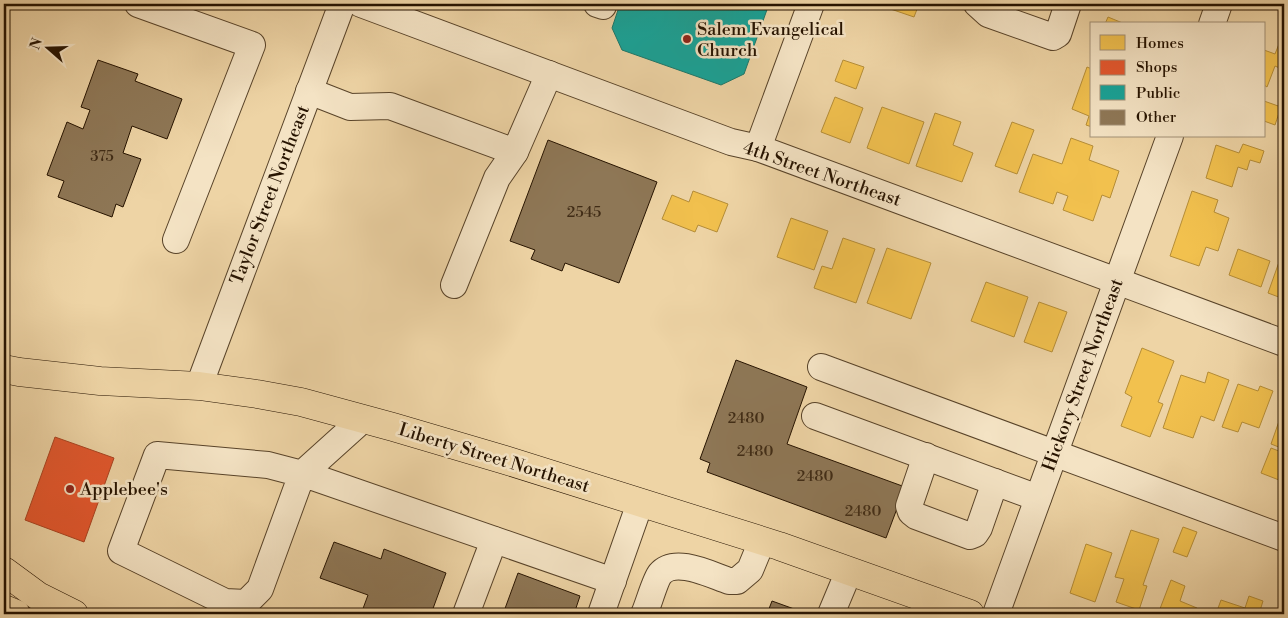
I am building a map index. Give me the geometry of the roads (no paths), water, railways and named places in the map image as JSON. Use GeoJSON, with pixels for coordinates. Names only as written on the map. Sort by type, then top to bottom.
{"type":"FeatureCollection","features":[{"type":"Feature","properties":{"kind":"main road","name":"Liberty Street Northeast"},"geometry":{"type":"LineString","coordinates":[[4,368],[19,372],[100,381],[199,386],[274,397],[362,419],[505,460],[762,540],[970,614]]}},
{"type":"Feature","properties":{"kind":"main road"},"geometry":{"type":"LineString","coordinates":[[4,571],[38,596],[74,614]]}},
{"type":"Feature","properties":{"kind":"main road"},"geometry":{"type":"LineString","coordinates":[[4,609],[16,614]]}},
{"type":"Feature","properties":{"kind":"street"},"geometry":{"type":"LineString","coordinates":[[138,4],[252,45],[176,240]]}},
{"type":"Feature","properties":{"kind":"street","name":"Taylor Street Northeast"},"geometry":{"type":"LineString","coordinates":[[199,386],[342,4]]}},
{"type":"Feature","properties":{"kind":"street","name":"4th Street Northeast"},"geometry":{"type":"LineString","coordinates":[[361,4],[395,10],[549,74],[731,142],[758,148],[1284,343]]}},
{"type":"Feature","properties":{"kind":"street"},"geometry":{"type":"LineString","coordinates":[[758,148],[810,4]]}},
{"type":"Feature","properties":{"kind":"street"},"geometry":{"type":"LineString","coordinates":[[977,4],[988,14],[1053,37],[1058,34],[1068,4]]}},
{"type":"Feature","properties":{"kind":"street"},"geometry":{"type":"LineString","coordinates":[[1213,22],[1219,4]]}},
{"type":"Feature","properties":{"kind":"street"},"geometry":{"type":"LineString","coordinates":[[454,285],[497,178],[515,152],[549,74]]}},
{"type":"Feature","properties":{"kind":"street"},"geometry":{"type":"LineString","coordinates":[[309,91],[350,106],[390,106],[515,152]]}},
{"type":"Feature","properties":{"kind":"street","name":"Hickory Street Northeast"},"geometry":{"type":"LineString","coordinates":[[996,614],[1169,138]]}},
{"type":"Feature","properties":{"kind":"street"},"geometry":{"type":"LineString","coordinates":[[821,367],[1284,538]]}},
{"type":"Feature","properties":{"kind":"street"},"geometry":{"type":"LineString","coordinates":[[815,416],[1038,498]]}},
{"type":"Feature","properties":{"kind":"street"},"geometry":{"type":"LineString","coordinates":[[362,419],[302,474],[260,589],[246,603],[225,602],[121,551],[157,455],[268,465],[302,474],[613,581]]}},
{"type":"Feature","properties":{"kind":"street"},"geometry":{"type":"LineString","coordinates":[[926,456],[909,506],[911,512],[916,516],[970,536],[975,534],[980,528],[995,482]]}},
{"type":"Feature","properties":{"kind":"street"},"geometry":{"type":"LineString","coordinates":[[602,614],[640,503]]}},
{"type":"Feature","properties":{"kind":"street"},"geometry":{"type":"LineString","coordinates":[[466,614],[494,540]]}},
{"type":"Feature","properties":{"kind":"street"},"geometry":{"type":"LineString","coordinates":[[644,614],[659,574],[670,567],[684,566],[729,581],[737,581],[750,570],[762,540]]}},
{"type":"Feature","properties":{"kind":"street"},"geometry":{"type":"LineString","coordinates":[[831,614],[849,571]]}},
{"type":"Feature","properties":{"kind":"place","name":"Salem Evangelical Church"},"geometry":{"type":"Point","coordinates":[687,39]}},
{"type":"Feature","properties":{"kind":"place","name":"Applebee's"},"geometry":{"type":"Point","coordinates":[70,489]}}]}
